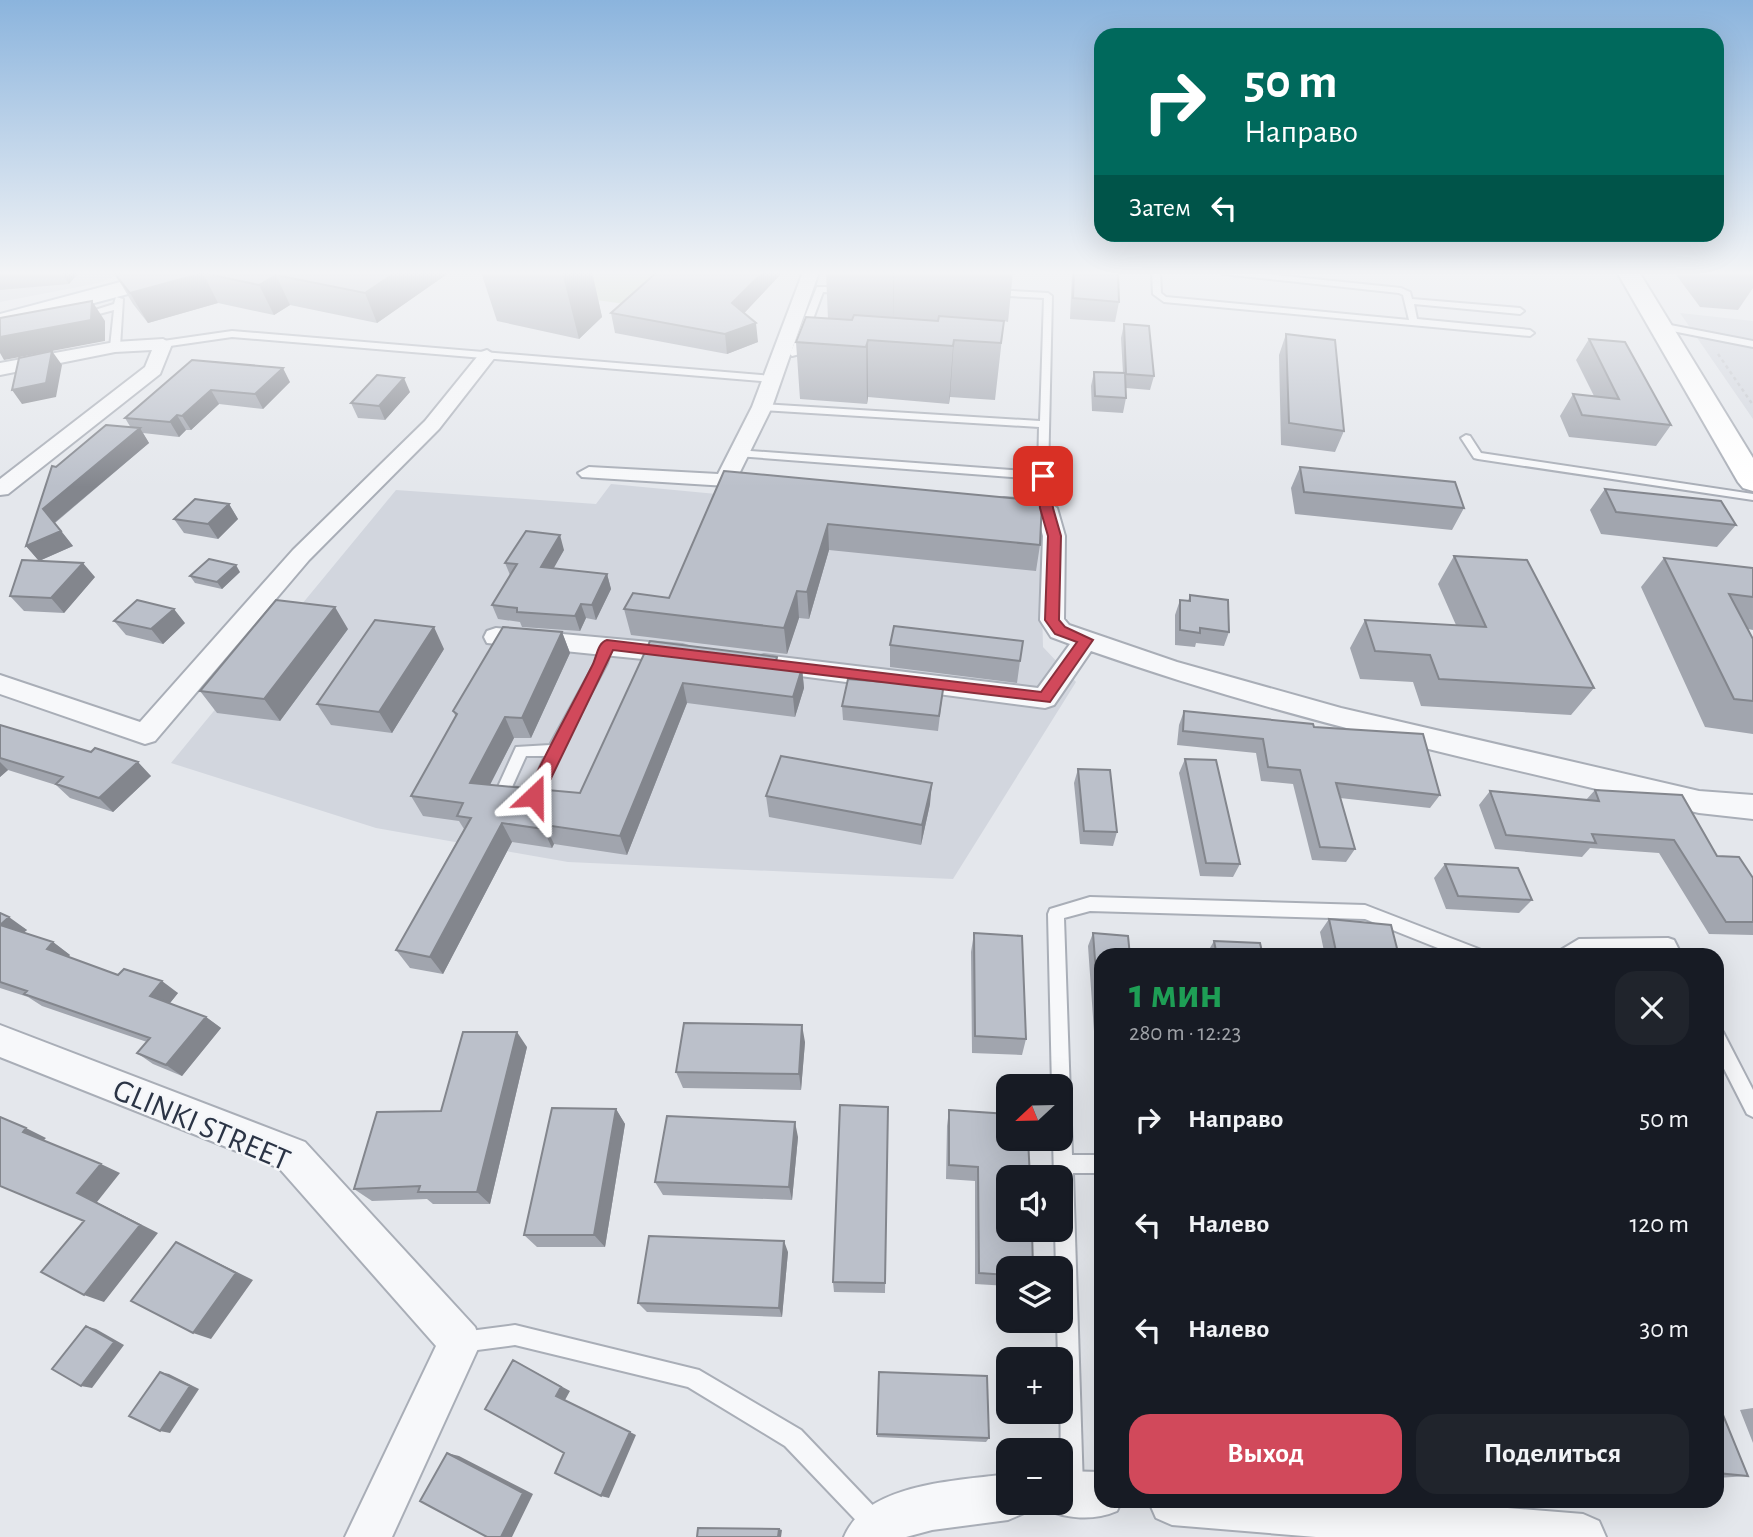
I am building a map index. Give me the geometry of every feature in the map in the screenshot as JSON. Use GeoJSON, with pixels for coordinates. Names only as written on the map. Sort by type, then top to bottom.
{"type":"FeatureCollection","features":[{"type":"Feature","properties":{"kind":"main road"},"geometry":{"type":"LineString","coordinates":[[1671,344],[1753,482]]}},
{"type":"Feature","properties":{"kind":"street"},"geometry":{"type":"LineString","coordinates":[[0,369],[115,347],[163,344],[153,370],[0,489]]}},
{"type":"Feature","properties":{"kind":"street"},"geometry":{"type":"LineString","coordinates":[[725,481],[762,407],[785,344]]}},
{"type":"Feature","properties":{"kind":"street"},"geometry":{"type":"LineString","coordinates":[[0,684],[145,734],[301,555],[432,425],[487,356]]}},
{"type":"Feature","properties":{"kind":"street"},"geometry":{"type":"LineString","coordinates":[[589,473],[778,485]]}},
{"type":"Feature","properties":{"kind":"street"},"geometry":{"type":"LineString","coordinates":[[979,503],[1046,508],[1054,536],[1052,620],[1060,631],[1170,669],[1341,718],[1699,802],[1753,807]]}},
{"type":"Feature","properties":{"kind":"street"},"geometry":{"type":"LineString","coordinates":[[496,637],[607,645],[701,656]]}},
{"type":"Feature","properties":{"kind":"street"},"geometry":{"type":"LineString","coordinates":[[741,661],[1045,698],[1086,640]]}},
{"type":"Feature","properties":{"kind":"street","name":"GLINKI STREET"},"geometry":{"type":"LineString","coordinates":[[0,1041],[292,1155],[460,1342]]}},
{"type":"Feature","properties":{"kind":"street"},"geometry":{"type":"LineString","coordinates":[[368,1537],[460,1342]]}},
{"type":"Feature","properties":{"kind":"street"},"geometry":{"type":"LineString","coordinates":[[872,1531],[901,1514],[996,1499]]}},
{"type":"Feature","properties":{"kind":"street"},"geometry":{"type":"LineString","coordinates":[[1213,1508],[1344,1527],[1584,1537]]}},
{"type":"Feature","properties":{"kind":"lane"},"geometry":{"type":"LineString","coordinates":[[345,344],[772,380]]}},
{"type":"Feature","properties":{"kind":"lane"},"geometry":{"type":"LineString","coordinates":[[795,354],[799,344]]}},
{"type":"Feature","properties":{"kind":"lane"},"geometry":{"type":"LineString","coordinates":[[1046,508],[1043,476],[1047,344]]}},
{"type":"Feature","properties":{"kind":"lane"},"geometry":{"type":"LineString","coordinates":[[762,407],[1044,424]]}},
{"type":"Feature","properties":{"kind":"lane"},"geometry":{"type":"LineString","coordinates":[[1466,438],[1478,456],[1753,497]]}},
{"type":"Feature","properties":{"kind":"lane"},"geometry":{"type":"LineString","coordinates":[[737,453],[1043,476]]}},
{"type":"Feature","properties":{"kind":"lane"},"geometry":{"type":"LineString","coordinates":[[554,750],[601,663],[607,645]]}},
{"type":"Feature","properties":{"kind":"lane"},"geometry":{"type":"LineString","coordinates":[[1078,1494],[1056,914],[1090,904],[1365,912],[1457,948]]}},
{"type":"Feature","properties":{"kind":"lane"},"geometry":{"type":"LineString","coordinates":[[1576,948],[1668,945],[1670,948]]}},
{"type":"Feature","properties":{"kind":"lane"},"geometry":{"type":"LineString","coordinates":[[1724,1052],[1753,1108]]}},
{"type":"Feature","properties":{"kind":"lane"},"geometry":{"type":"LineString","coordinates":[[1065,1164],[1094,1164]]}},
{"type":"Feature","properties":{"kind":"lane"},"geometry":{"type":"LineString","coordinates":[[460,1342],[515,1335],[692,1377],[793,1438],[872,1531]]}},
{"type":"Feature","properties":{"kind":"path"},"geometry":{"type":"LineString","coordinates":[[1717,353],[1753,405]]}},
{"type":"Feature","properties":{"kind":"shaded area"},"geometry":{"type":"Polygon","coordinates":[[[1701,344],[1753,344],[1753,419],[1701,344]]]}},
{"type":"Feature","properties":{"kind":"shaded area"},"geometry":{"type":"Polygon","coordinates":[[[611,484],[1040,525],[1043,647],[1076,682],[953,879],[568,862],[376,828],[171,763],[396,490],[596,504],[611,484]]]}},
{"type":"Feature","properties":{"kind":"building"},"geometry":{"type":"Polygon","coordinates":[[[820,344],[867,344],[866,347],[820,344]]]}},
{"type":"Feature","properties":{"kind":"building"},"geometry":{"type":"Polygon","coordinates":[[[921,344],[953,344],[953,346],[921,344]]]}},
{"type":"Feature","properties":{"kind":"building"},"geometry":{"type":"Polygon","coordinates":[[[1125,344],[1151,344],[1154,376],[1126,374],[1125,344]]]}},
{"type":"Feature","properties":{"kind":"building"},"geometry":{"type":"Polygon","coordinates":[[[1286,344],[1335,344],[1344,431],[1289,423],[1286,344]]]}},
{"type":"Feature","properties":{"kind":"building"},"geometry":{"type":"Polygon","coordinates":[[[1591,344],[1626,344],[1671,425],[1582,415],[1573,394],[1619,399],[1591,344]]]}},
{"type":"Feature","properties":{"kind":"building"},"geometry":{"type":"Polygon","coordinates":[[[52,351],[46,383],[12,390],[19,358],[52,351]]]}},
{"type":"Feature","properties":{"kind":"building"},"geometry":{"type":"Polygon","coordinates":[[[192,360],[283,368],[255,394],[211,390],[182,416],[177,415],[170,422],[125,418],[192,360]]]}},
{"type":"Feature","properties":{"kind":"building"},"geometry":{"type":"Polygon","coordinates":[[[1094,372],[1125,373],[1126,398],[1095,396],[1094,372]]]}},
{"type":"Feature","properties":{"kind":"building"},"geometry":{"type":"Polygon","coordinates":[[[377,375],[404,378],[379,406],[351,403],[377,375]]]}},
{"type":"Feature","properties":{"kind":"building"},"geometry":{"type":"Polygon","coordinates":[[[106,425],[140,428],[43,509],[61,531],[26,546],[52,466],[56,467],[106,425]]]}},
{"type":"Feature","properties":{"kind":"building"},"geometry":{"type":"Polygon","coordinates":[[[1300,467],[1455,482],[1464,508],[1304,492],[1300,467]]]}},
{"type":"Feature","properties":{"kind":"building"},"geometry":{"type":"Polygon","coordinates":[[[724,471],[1042,501],[1040,545],[828,524],[807,592],[797,591],[784,628],[624,609],[633,593],[669,598],[724,471]]]}},
{"type":"Feature","properties":{"kind":"building"},"geometry":{"type":"Polygon","coordinates":[[[1605,489],[1721,501],[1736,525],[1616,512],[1605,489]]]}},
{"type":"Feature","properties":{"kind":"building"},"geometry":{"type":"Polygon","coordinates":[[[195,499],[229,504],[208,524],[174,519],[195,499]]]}},
{"type":"Feature","properties":{"kind":"building"},"geometry":{"type":"Polygon","coordinates":[[[526,531],[560,535],[541,567],[607,574],[592,605],[581,604],[575,616],[517,612],[517,608],[492,605],[517,564],[505,563],[526,531]]]}},
{"type":"Feature","properties":{"kind":"building"},"geometry":{"type":"Polygon","coordinates":[[[1454,556],[1527,560],[1594,688],[1439,679],[1430,655],[1375,651],[1365,620],[1486,627],[1454,556]]]}},
{"type":"Feature","properties":{"kind":"building"},"geometry":{"type":"Polygon","coordinates":[[[1664,558],[1753,568],[1753,597],[1729,594],[1753,639],[1753,701],[1734,699],[1664,558]]]}},
{"type":"Feature","properties":{"kind":"building"},"geometry":{"type":"Polygon","coordinates":[[[209,559],[236,565],[217,582],[190,576],[209,559]]]}},
{"type":"Feature","properties":{"kind":"building"},"geometry":{"type":"Polygon","coordinates":[[[22,560],[83,563],[51,598],[10,596],[22,560]]]}},
{"type":"Feature","properties":{"kind":"building"},"geometry":{"type":"Polygon","coordinates":[[[1190,595],[1228,600],[1229,632],[1200,628],[1200,633],[1180,630],[1180,600],[1190,601],[1190,595]]]}},
{"type":"Feature","properties":{"kind":"building"},"geometry":{"type":"Polygon","coordinates":[[[137,600],[174,609],[151,629],[114,621],[137,600]]]}},
{"type":"Feature","properties":{"kind":"building"},"geometry":{"type":"Polygon","coordinates":[[[276,600],[335,607],[264,699],[200,691],[276,600]]]}},
{"type":"Feature","properties":{"kind":"building"},"geometry":{"type":"Polygon","coordinates":[[[375,620],[434,627],[379,712],[317,704],[375,620]]]}},
{"type":"Feature","properties":{"kind":"building"},"geometry":{"type":"Polygon","coordinates":[[[894,626],[1023,641],[1020,661],[890,645],[894,626]]]}},
{"type":"Feature","properties":{"kind":"building"},"geometry":{"type":"Polygon","coordinates":[[[503,627],[562,632],[522,718],[505,717],[470,783],[580,793],[650,641],[777,657],[775,664],[802,668],[793,697],[683,683],[620,836],[545,825],[543,829],[502,823],[430,957],[396,950],[471,818],[457,816],[463,803],[411,796],[457,714],[453,711],[503,627]]]}},
{"type":"Feature","properties":{"kind":"building"},"geometry":{"type":"Polygon","coordinates":[[[884,676],[944,683],[939,716],[842,706],[848,679],[883,682],[884,676]]]}},
{"type":"Feature","properties":{"kind":"building"},"geometry":{"type":"Polygon","coordinates":[[[1184,711],[1313,724],[1314,727],[1423,734],[1440,795],[1336,783],[1355,849],[1320,847],[1300,770],[1268,767],[1263,739],[1183,731],[1184,711]]]}},
{"type":"Feature","properties":{"kind":"building"},"geometry":{"type":"Polygon","coordinates":[[[0,725],[91,752],[95,748],[138,762],[99,798],[56,784],[63,777],[0,758],[0,725]]]}},
{"type":"Feature","properties":{"kind":"building"},"geometry":{"type":"Polygon","coordinates":[[[781,756],[932,783],[922,825],[766,796],[781,756]]]}},
{"type":"Feature","properties":{"kind":"building"},"geometry":{"type":"Polygon","coordinates":[[[1185,759],[1216,760],[1240,864],[1206,863],[1185,759]]]}},
{"type":"Feature","properties":{"kind":"building"},"geometry":{"type":"Polygon","coordinates":[[[1078,769],[1110,770],[1117,832],[1084,831],[1078,769]]]}},
{"type":"Feature","properties":{"kind":"building"},"geometry":{"type":"Polygon","coordinates":[[[1595,790],[1682,795],[1717,856],[1739,857],[1753,878],[1753,922],[1726,922],[1674,840],[1592,834],[1596,843],[1506,835],[1490,791],[1599,801],[1595,790]]]}},
{"type":"Feature","properties":{"kind":"building"},"geometry":{"type":"Polygon","coordinates":[[[1445,864],[1518,868],[1532,900],[1458,896],[1445,864]]]}},
{"type":"Feature","properties":{"kind":"building"},"geometry":{"type":"Polygon","coordinates":[[[0,913],[9,917],[0,925],[0,913]]]}},
{"type":"Feature","properties":{"kind":"building"},"geometry":{"type":"Polygon","coordinates":[[[1329,919],[1391,925],[1397,948],[1335,948],[1329,919]]]}},
{"type":"Feature","properties":{"kind":"building"},"geometry":{"type":"Polygon","coordinates":[[[0,925],[53,942],[47,949],[118,975],[124,969],[162,981],[150,996],[206,1017],[166,1065],[137,1053],[150,1038],[24,994],[27,991],[0,982],[0,925]]]}},
{"type":"Feature","properties":{"kind":"building"},"geometry":{"type":"Polygon","coordinates":[[[974,933],[1022,936],[1026,1039],[975,1036],[974,933]]]}},
{"type":"Feature","properties":{"kind":"building"},"geometry":{"type":"Polygon","coordinates":[[[1093,933],[1128,936],[1129,948],[1094,948],[1093,933]]]}},
{"type":"Feature","properties":{"kind":"building"},"geometry":{"type":"Polygon","coordinates":[[[1214,941],[1260,943],[1261,948],[1215,948],[1214,941]]]}},
{"type":"Feature","properties":{"kind":"building"},"geometry":{"type":"Polygon","coordinates":[[[684,1023],[802,1025],[799,1074],[676,1072],[684,1023]]]}},
{"type":"Feature","properties":{"kind":"building"},"geometry":{"type":"Polygon","coordinates":[[[463,1032],[517,1032],[477,1192],[418,1192],[420,1186],[354,1189],[377,1112],[441,1111],[463,1032]]]}},
{"type":"Feature","properties":{"kind":"building"},"geometry":{"type":"Polygon","coordinates":[[[840,1105],[888,1107],[885,1283],[833,1282],[840,1105]]]}},
{"type":"Feature","properties":{"kind":"building"},"geometry":{"type":"Polygon","coordinates":[[[552,1108],[616,1109],[594,1235],[524,1235],[552,1108]]]}},
{"type":"Feature","properties":{"kind":"building"},"geometry":{"type":"Polygon","coordinates":[[[949,1110],[996,1113],[996,1152],[1029,1152],[1029,1165],[996,1165],[996,1242],[1032,1242],[1033,1256],[996,1256],[996,1274],[979,1273],[978,1167],[949,1165],[949,1110]]]}},
{"type":"Feature","properties":{"kind":"building"},"geometry":{"type":"Polygon","coordinates":[[[667,1116],[795,1122],[789,1187],[655,1182],[667,1116]]]}},
{"type":"Feature","properties":{"kind":"building"},"geometry":{"type":"Polygon","coordinates":[[[0,1117],[26,1128],[23,1132],[101,1164],[77,1193],[140,1225],[84,1295],[41,1272],[84,1221],[0,1186],[0,1117]]]}},
{"type":"Feature","properties":{"kind":"building"},"geometry":{"type":"Polygon","coordinates":[[[649,1236],[784,1241],[779,1308],[638,1303],[649,1236]]]}},
{"type":"Feature","properties":{"kind":"building"},"geometry":{"type":"Polygon","coordinates":[[[176,1242],[236,1273],[193,1333],[131,1301],[176,1242]]]}},
{"type":"Feature","properties":{"kind":"building"},"geometry":{"type":"Polygon","coordinates":[[[86,1326],[114,1342],[81,1386],[52,1369],[86,1326]]]}},
{"type":"Feature","properties":{"kind":"building"},"geometry":{"type":"Polygon","coordinates":[[[513,1360],[561,1387],[556,1396],[630,1432],[601,1496],[555,1473],[564,1453],[485,1409],[513,1360]]]}},
{"type":"Feature","properties":{"kind":"building"},"geometry":{"type":"Polygon","coordinates":[[[160,1372],[190,1386],[160,1431],[129,1416],[160,1372]]]}},
{"type":"Feature","properties":{"kind":"building"},"geometry":{"type":"Polygon","coordinates":[[[879,1372],[987,1376],[989,1438],[877,1434],[879,1372]]]}},
{"type":"Feature","properties":{"kind":"building"},"geometry":{"type":"Polygon","coordinates":[[[1724,1417],[1748,1476],[1724,1474],[1724,1417]]]}},
{"type":"Feature","properties":{"kind":"building"},"geometry":{"type":"Polygon","coordinates":[[[447,1453],[523,1493],[501,1537],[487,1537],[420,1501],[447,1453]]]}},
{"type":"Feature","properties":{"kind":"building"},"geometry":{"type":"Polygon","coordinates":[[[698,1528],[779,1529],[778,1537],[697,1537],[698,1528]]]}},
{"type":"Feature","properties":{"kind":"route"},"geometry":{"type":"LineString","coordinates":[[534,796],[554,750],[601,663],[607,645],[1045,698],[1086,640],[1060,631],[1052,620],[1054,536],[1046,508],[1043,476]]}}]}
